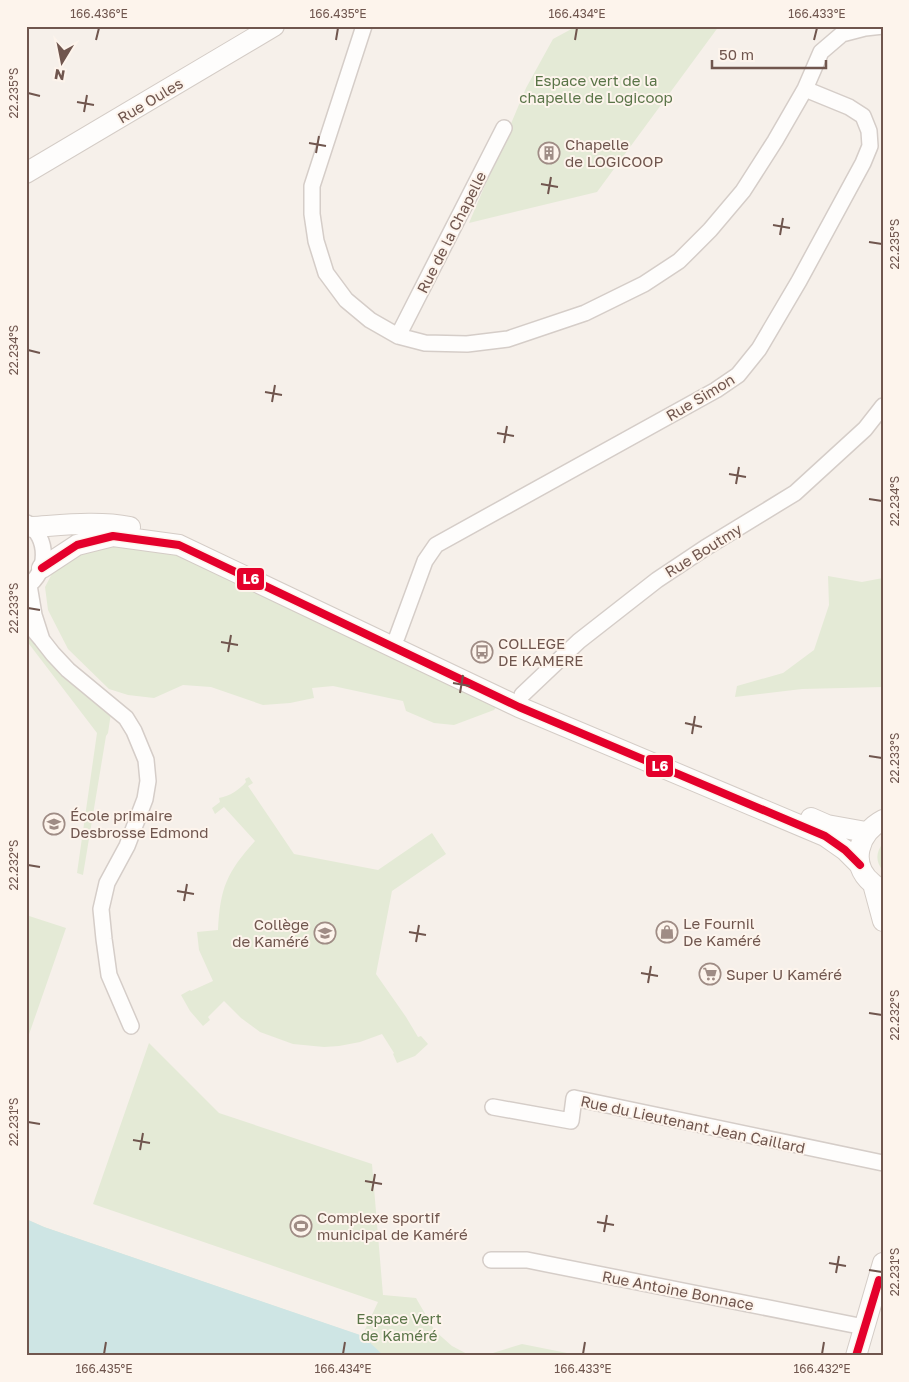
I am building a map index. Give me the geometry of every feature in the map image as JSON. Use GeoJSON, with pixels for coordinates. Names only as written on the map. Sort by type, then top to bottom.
{"type":"FeatureCollection","features":[{"type":"Feature","properties":{"kind":"main road","name":"Rue Oules"},"geometry":{"type":"LineString","coordinates":[[26,173],[274,26]]}},
{"type":"Feature","properties":{"kind":"main road"},"geometry":{"type":"LineString","coordinates":[[29,525],[90,523],[118,525],[182,537],[522,695],[827,825],[866,832]]}},
{"type":"Feature","properties":{"kind":"main road"},"geometry":{"type":"LineString","coordinates":[[42,568],[77,545],[113,536],[179,545],[519,707],[825,836],[845,850],[860,865],[865,875],[878,887],[883,921]]}},
{"type":"Feature","properties":{"kind":"main road"},"geometry":{"type":"LineString","coordinates":[[860,865],[861,842],[866,832],[874,824],[883,820]]}},
{"type":"Feature","properties":{"kind":"main road"},"geometry":{"type":"LineString","coordinates":[[856,1356],[883,1263]]}},
{"type":"Feature","properties":{"kind":"street"},"geometry":{"type":"LineString","coordinates":[[364,26],[312,186],[312,214],[316,241],[326,272],[346,300],[370,320],[398,336],[424,343],[467,344],[508,339],[584,314],[644,284],[679,261],[710,230],[743,191],[805,89],[821,52],[842,34],[883,26]]}},
{"type":"Feature","properties":{"kind":"street","name":"Rue Simon"},"geometry":{"type":"LineString","coordinates":[[397,637],[425,561],[436,545],[716,390],[738,375],[748,364],[759,349],[798,281],[863,163],[870,146],[869,131],[863,116],[849,107],[805,89]]}},
{"type":"Feature","properties":{"kind":"street","name":"Rue de la Chapelle"},"geometry":{"type":"LineString","coordinates":[[398,336],[504,128]]}},
{"type":"Feature","properties":{"kind":"street","name":"Rue Boutmy"},"geometry":{"type":"LineString","coordinates":[[522,695],[580,641],[656,580],[795,492],[865,428],[883,406]]}},
{"type":"Feature","properties":{"kind":"street"},"geometry":{"type":"LineString","coordinates":[[29,525],[39,535],[43,546],[42,568],[37,577],[28,586],[42,640]]}},
{"type":"Feature","properties":{"kind":"street"},"geometry":{"type":"LineString","coordinates":[[26,621],[68,670],[126,718],[134,731],[146,760],[148,781],[143,805],[127,846],[108,883],[101,910],[109,975],[131,1026]]}},
{"type":"Feature","properties":{"kind":"street","name":"Rue du Lieutenant Jean Caillard"},"geometry":{"type":"LineString","coordinates":[[493,1107],[571,1121],[574,1098],[883,1163]]}},
{"type":"Feature","properties":{"kind":"street","name":"Rue Antoine Bonnace"},"geometry":{"type":"LineString","coordinates":[[491,1260],[527,1260],[864,1327]]}},
{"type":"Feature","properties":{"kind":"green space","name":"Espace vert de la chapelle de Logicoop"},"geometry":{"type":"Polygon","coordinates":[[[577,26],[719,26],[597,192],[469,223],[526,88],[553,39],[577,26]]]}},
{"type":"Feature","properties":{"kind":"green space"},"geometry":{"type":"Polygon","coordinates":[[[97,546],[138,546],[192,559],[498,705],[494,710],[454,725],[434,723],[406,711],[403,701],[333,686],[312,688],[314,698],[290,703],[263,705],[211,687],[183,685],[154,698],[128,695],[109,689],[68,649],[48,610],[45,587],[57,564],[97,546]]]}},
{"type":"Feature","properties":{"kind":"green space"},"geometry":{"type":"Polygon","coordinates":[[[828,576],[862,582],[883,578],[883,687],[802,689],[735,697],[737,686],[783,673],[814,650],[829,605],[828,576]]]}},
{"type":"Feature","properties":{"kind":"green space"},"geometry":{"type":"Polygon","coordinates":[[[26,635],[76,686],[111,713],[83,875],[77,873],[97,733],[26,640],[26,635]]]}},
{"type":"Feature","properties":{"kind":"green space"},"geometry":{"type":"Polygon","coordinates":[[[249,777],[253,783],[248,786],[294,854],[378,870],[432,833],[446,854],[392,891],[376,974],[418,1037],[421,1036],[428,1044],[415,1056],[397,1063],[394,1053],[382,1034],[360,1042],[339,1046],[324,1047],[293,1044],[260,1032],[241,1018],[224,1001],[208,1017],[210,1020],[203,1026],[190,1011],[181,995],[213,981],[199,950],[197,932],[218,930],[223,892],[227,881],[245,852],[255,841],[224,807],[215,814],[212,808],[220,802],[219,798],[237,790],[246,782],[245,779],[249,777]]]}},
{"type":"Feature","properties":{"kind":"green space"},"geometry":{"type":"Polygon","coordinates":[[[883,843],[883,871],[877,857],[883,843]]]}},
{"type":"Feature","properties":{"kind":"green space"},"geometry":{"type":"Polygon","coordinates":[[[26,915],[66,928],[26,1043],[26,915]]]}},
{"type":"Feature","properties":{"kind":"green space"},"geometry":{"type":"Polygon","coordinates":[[[149,1043],[219,1113],[372,1164],[383,1295],[416,1298],[435,1331],[452,1346],[471,1356],[26,1356],[26,1219],[44,1227],[362,1336],[378,1302],[93,1204],[149,1043]]]}},
{"type":"Feature","properties":{"kind":"green space","name":"Espace Vert de Kaméré"},"geometry":{"type":"Polygon","coordinates":[[[522,1344],[582,1356],[483,1356],[522,1344]]]}},
{"type":"Feature","properties":{"kind":"water"},"geometry":{"type":"Polygon","coordinates":[[[26,1219],[44,1227],[363,1336],[384,1356],[26,1356],[26,1219]]]}},
{"type":"Feature","properties":{"kind":"transit line","name":"L6"},"geometry":{"type":"LineString","coordinates":[[42,568],[77,545],[113,536],[179,545],[519,707],[825,836],[845,850],[860,865]]}},
{"type":"Feature","properties":{"kind":"transit line","name":"L6"},"geometry":{"type":"LineString","coordinates":[[856,1356],[879,1280]]}},
{"type":"Feature","properties":{"kind":"place","name":"Chapelle de LOGICOOP"},"geometry":{"type":"Point","coordinates":[549,153]}},
{"type":"Feature","properties":{"kind":"place","name":"COLLEGE DE KAMERE"},"geometry":{"type":"Point","coordinates":[482,652]}},
{"type":"Feature","properties":{"kind":"place","name":"École primaire Desbrosse Edmond"},"geometry":{"type":"Point","coordinates":[54,824]}},
{"type":"Feature","properties":{"kind":"place","name":"Le Fournil De Kaméré"},"geometry":{"type":"Point","coordinates":[667,932]}},
{"type":"Feature","properties":{"kind":"place","name":"Collège de Kaméré"},"geometry":{"type":"Point","coordinates":[325,933]}},
{"type":"Feature","properties":{"kind":"place","name":"Super U Kaméré"},"geometry":{"type":"Point","coordinates":[710,974]}},
{"type":"Feature","properties":{"kind":"place","name":"Complexe sportif municipal de Kaméré"},"geometry":{"type":"Point","coordinates":[301,1226]}}]}
